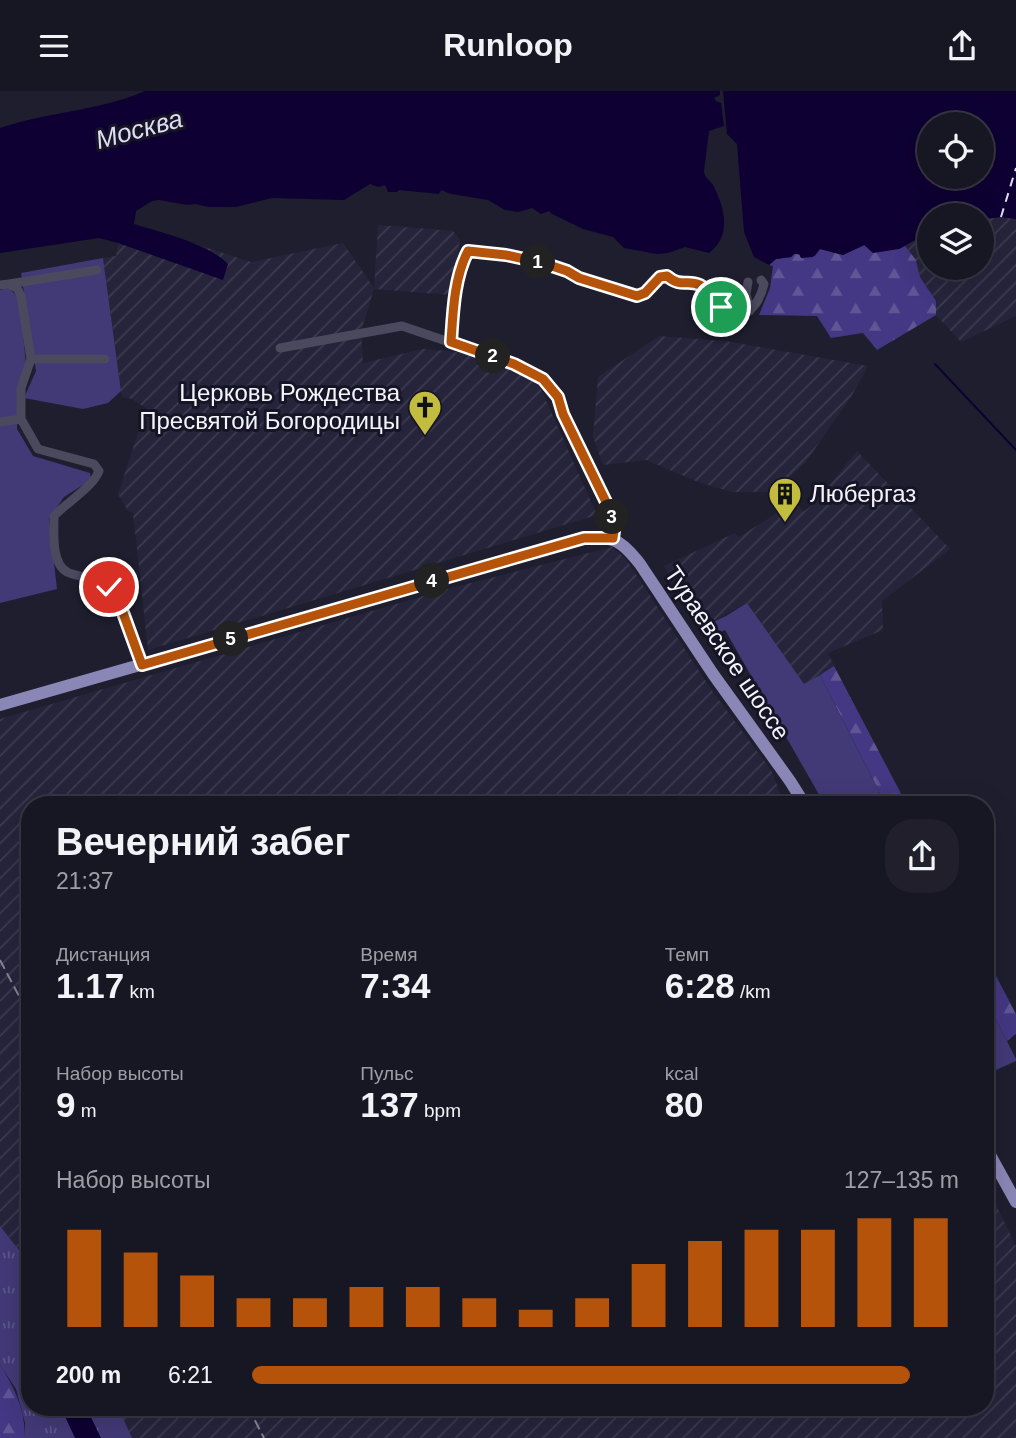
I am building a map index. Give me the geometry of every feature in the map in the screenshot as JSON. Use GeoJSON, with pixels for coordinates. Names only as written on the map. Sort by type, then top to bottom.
{"type":"FeatureCollection","features":[{"type":"Feature","properties":{"kind":"main road"},"geometry":{"type":"LineString","coordinates":[[0,705],[584,538],[608,538]]}},
{"type":"Feature","properties":{"kind":"main road","name":"Тураевское шоссе"},"geometry":{"type":"LineString","coordinates":[[608,538],[629,549],[799,796]]}},
{"type":"Feature","properties":{"kind":"main road"},"geometry":{"type":"LineString","coordinates":[[994,1162],[1016,1202]]}},
{"type":"Feature","properties":{"kind":"street"},"geometry":{"type":"LineString","coordinates":[[451,342],[455,295],[463,261],[469,249],[543,263],[579,278],[637,296],[645,293],[660,277],[667,276],[674,282],[691,282],[703,286],[721,307],[733,314],[743,314],[755,307],[762,294],[764,284],[761,280]]}},
{"type":"Feature","properties":{"kind":"street"},"geometry":{"type":"LineString","coordinates":[[5,284],[97,270]]}},
{"type":"Feature","properties":{"kind":"street"},"geometry":{"type":"LineString","coordinates":[[748,282],[746,294],[750,311]]}},
{"type":"Feature","properties":{"kind":"street"},"geometry":{"type":"LineString","coordinates":[[5,284],[17,288],[21,296],[31,359],[21,388],[21,419],[38,449],[94,464],[99,471],[95,480],[65,503],[54,516],[54,537],[59,564],[67,572],[92,578],[109,587],[118,599],[142,665]]}},
{"type":"Feature","properties":{"kind":"street"},"geometry":{"type":"LineString","coordinates":[[280,348],[402,326],[514,364],[543,379],[558,397],[563,414],[607,504],[615,524],[608,538]]}},
{"type":"Feature","properties":{"kind":"street"},"geometry":{"type":"LineString","coordinates":[[31,359],[105,359]]}},
{"type":"Feature","properties":{"kind":"street"},"geometry":{"type":"LineString","coordinates":[[0,422],[21,419]]}},
{"type":"Feature","properties":{"kind":"shaded area"},"geometry":{"type":"Polygon","coordinates":[[[994,218],[1016,219],[1016,316],[961,342],[936,315],[936,301],[922,280],[994,280],[994,218]]]}},
{"type":"Feature","properties":{"kind":"shaded area"},"geometry":{"type":"Polygon","coordinates":[[[134,224],[251,262],[343,243],[374,288],[378,225],[453,231],[460,240],[452,295],[374,289],[361,331],[363,363],[423,349],[449,351],[498,363],[536,383],[597,515],[148,650],[133,513],[128,511],[118,494],[146,408],[132,399],[122,397],[103,258],[116,256],[118,243],[134,224]]]}},
{"type":"Feature","properties":{"kind":"shaded area"},"geometry":{"type":"Polygon","coordinates":[[[917,240],[917,264],[905,246],[917,240]]]}},
{"type":"Feature","properties":{"kind":"shaded area"},"geometry":{"type":"Polygon","coordinates":[[[659,336],[725,341],[868,366],[851,397],[805,463],[773,492],[732,492],[698,482],[646,460],[603,465],[593,436],[598,377],[659,336]]]}},
{"type":"Feature","properties":{"kind":"shaded area"},"geometry":{"type":"Polygon","coordinates":[[[857,451],[950,549],[882,601],[883,630],[828,653],[834,666],[804,685],[747,603],[702,627],[664,566],[735,533],[739,537],[796,501],[803,512],[815,503],[857,451]]]}},
{"type":"Feature","properties":{"kind":"shaded area"},"geometry":{"type":"Polygon","coordinates":[[[612,547],[626,559],[710,688],[771,770],[781,796],[21,796],[21,1253],[0,1226],[0,719],[451,588],[612,547]]]}},
{"type":"Feature","properties":{"kind":"shaded area"},"geometry":{"type":"Polygon","coordinates":[[[994,1201],[1016,1246],[1016,1438],[132,1438],[122,1416],[994,1416],[994,1201]]]}},
{"type":"Feature","properties":{"kind":"green space"},"geometry":{"type":"Polygon","coordinates":[[[865,245],[899,249],[905,246],[916,260],[917,280],[922,280],[936,301],[936,315],[877,350],[863,333],[831,338],[817,316],[759,315],[770,288],[773,266],[769,265],[776,259],[794,254],[815,256],[820,249],[843,255],[865,245]]]}},
{"type":"Feature","properties":{"kind":"green space"},"geometry":{"type":"Polygon","coordinates":[[[103,258],[121,391],[108,403],[83,409],[24,398],[36,371],[21,273],[103,258]]]}},
{"type":"Feature","properties":{"kind":"green space"},"geometry":{"type":"Polygon","coordinates":[[[10,288],[20,301],[26,365],[17,396],[17,429],[33,456],[90,473],[91,480],[64,497],[49,519],[57,589],[0,603],[0,290],[10,288]]]}},
{"type":"Feature","properties":{"kind":"green space"},"geometry":{"type":"Polygon","coordinates":[[[747,603],[804,684],[820,675],[881,796],[820,796],[725,630],[708,638],[702,627],[747,603]]]}},
{"type":"Feature","properties":{"kind":"green space"},"geometry":{"type":"Polygon","coordinates":[[[834,666],[902,796],[881,796],[820,675],[834,666]]]}},
{"type":"Feature","properties":{"kind":"green space"},"geometry":{"type":"Polygon","coordinates":[[[994,972],[1016,1014],[1016,1034],[1007,1041],[994,1016],[994,972]]]}},
{"type":"Feature","properties":{"kind":"green space"},"geometry":{"type":"Polygon","coordinates":[[[994,1016],[1016,1059],[994,1071],[994,1016]]]}},
{"type":"Feature","properties":{"kind":"green space"},"geometry":{"type":"Polygon","coordinates":[[[0,1226],[21,1253],[21,1408],[16,1389],[0,1365],[0,1226]]]}},
{"type":"Feature","properties":{"kind":"green space"},"geometry":{"type":"Polygon","coordinates":[[[0,1365],[18,1400],[25,1438],[0,1438],[0,1365]]]}},
{"type":"Feature","properties":{"kind":"green space"},"geometry":{"type":"Polygon","coordinates":[[[23,1416],[122,1416],[132,1438],[25,1438],[23,1416]]]}},
{"type":"Feature","properties":{"kind":"water","name":"Москва"},"geometry":{"type":"Polygon","coordinates":[[[145,91],[720,91],[720,95],[714,98],[721,103],[724,126],[709,131],[704,171],[721,203],[724,230],[709,253],[685,247],[657,254],[624,248],[613,237],[583,229],[549,211],[541,214],[532,208],[518,212],[505,210],[488,200],[441,190],[439,194],[399,190],[388,192],[385,185],[378,187],[370,184],[344,200],[272,198],[236,207],[208,207],[159,200],[152,201],[136,211],[134,224],[184,239],[209,250],[228,264],[223,280],[99,238],[0,253],[0,128],[110,103],[145,91]]]}},
{"type":"Feature","properties":{"kind":"water"},"geometry":{"type":"Polygon","coordinates":[[[723,91],[1016,91],[1016,219],[994,218],[994,203],[917,203],[917,240],[899,249],[873,253],[864,245],[843,255],[820,249],[813,257],[801,258],[799,254],[794,254],[776,259],[769,265],[754,257],[744,232],[737,144],[727,134],[723,91]]]}},
{"type":"Feature","properties":{"kind":"water"},"geometry":{"type":"Polygon","coordinates":[[[65,1416],[90,1416],[101,1438],[75,1438],[65,1416]]]}},
{"type":"Feature","properties":{"kind":"waterway"},"geometry":{"type":"LineString","coordinates":[[935,364],[1016,450]]}},
{"type":"Feature","properties":{"kind":"ferry route"},"geometry":{"type":"LineString","coordinates":[[1001,217],[1016,168]]}},
{"type":"Feature","properties":{"kind":"railway"},"geometry":{"type":"LineString","coordinates":[[0,960],[21,1000]]}},
{"type":"Feature","properties":{"kind":"railway"},"geometry":{"type":"LineString","coordinates":[[253,1416],[264,1438]]}},
{"type":"Feature","properties":{"kind":"place","name":"Церковь Рождества Пресвятой Богородицы"},"geometry":{"type":"Point","coordinates":[425,437]}},
{"type":"Feature","properties":{"kind":"place","name":"Любергаз"},"geometry":{"type":"Point","coordinates":[785,524]}},
{"type":"Feature","properties":{"kind":"route"},"geometry":{"type":"LineString","coordinates":[[109,587],[118,599],[142,665],[584,538],[613,538],[615,524],[563,414],[558,397],[543,379],[514,364],[451,342],[455,295],[463,261],[468,251],[506,255],[555,266],[579,278],[637,296],[645,293],[660,277],[667,276],[674,282],[691,282],[703,286],[721,307]]}}]}
